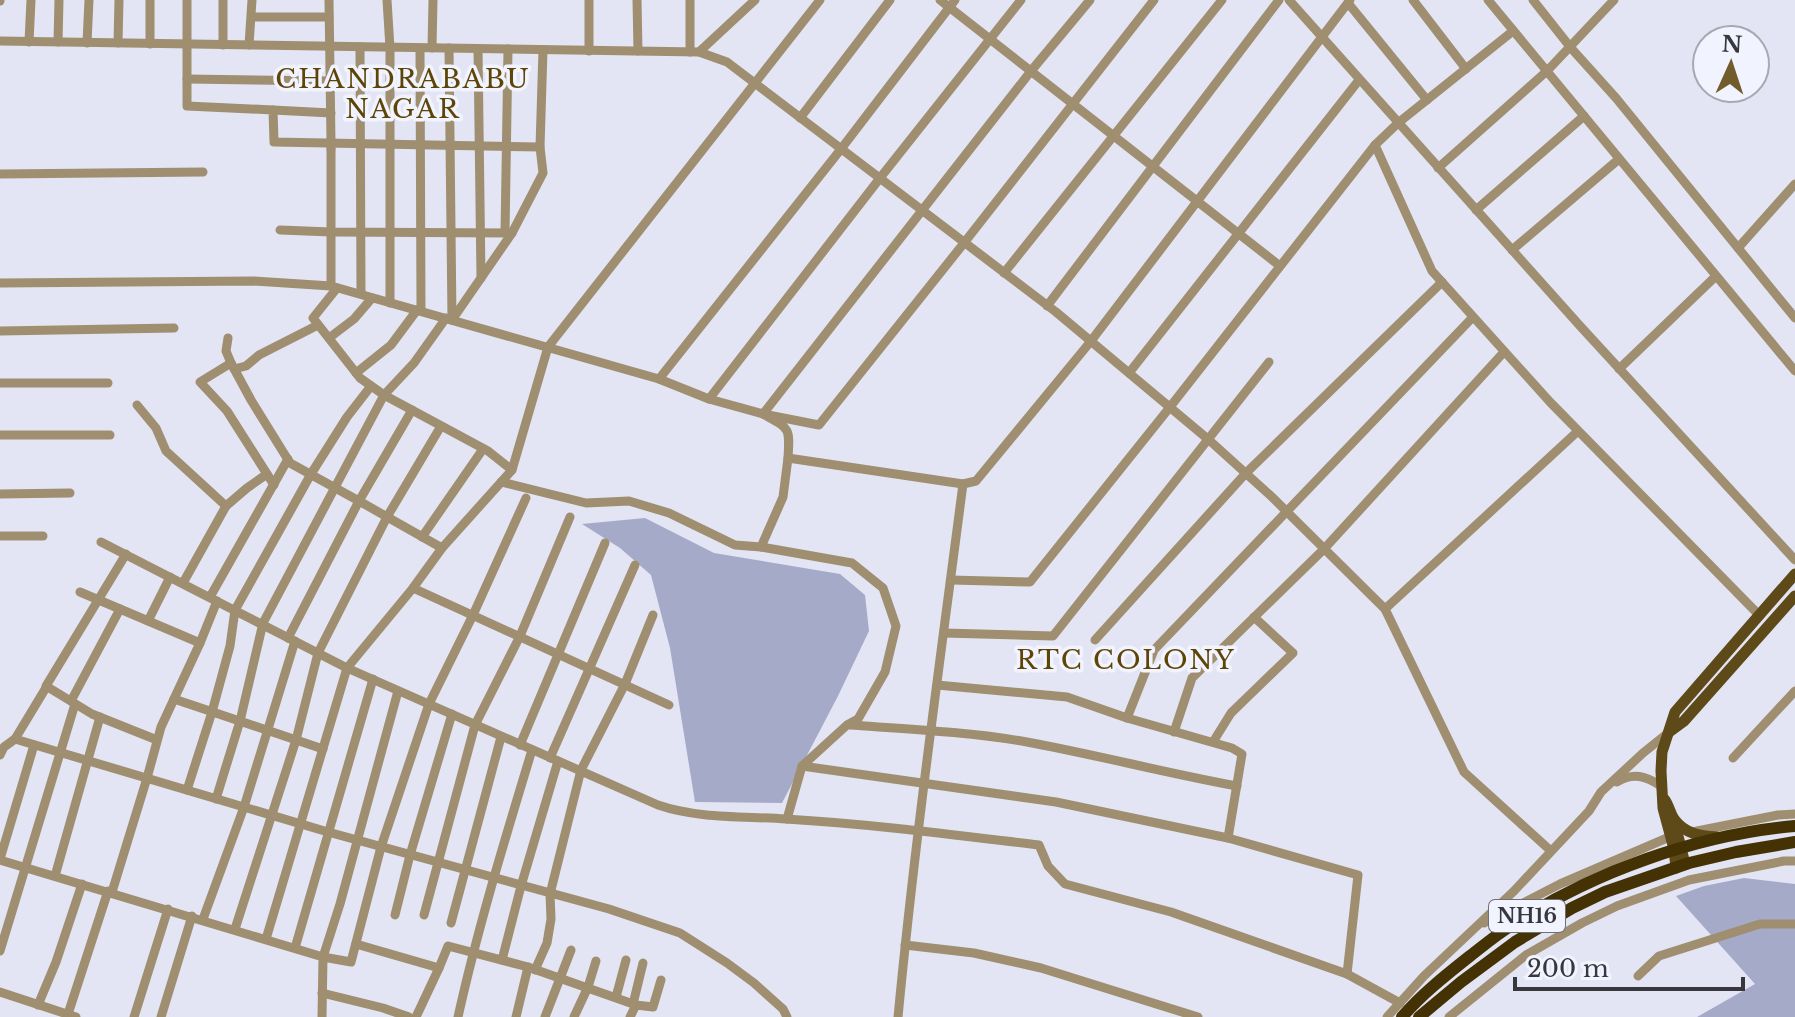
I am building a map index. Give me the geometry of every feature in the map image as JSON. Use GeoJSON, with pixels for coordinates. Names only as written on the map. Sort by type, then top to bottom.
{"type":"FeatureCollection","features":[{"type":"Feature","properties":{"kind":"highway","name":"NH16"},"geometry":{"type":"LineString","coordinates":[[1402,1017],[1448,974],[1508,927],[1571,891],[1643,861],[1676,839],[1717,837],[1795,826]]}},
{"type":"Feature","properties":{"kind":"highway","name":"NH16"},"geometry":{"type":"LineString","coordinates":[[1419,1017],[1515,942],[1605,892],[1680,866],[1795,842]]}},
{"type":"Feature","properties":{"kind":"main road"},"geometry":{"type":"LineString","coordinates":[[1680,866],[1676,839],[1662,791],[1662,752],[1675,712],[1795,574]]}},
{"type":"Feature","properties":{"kind":"main road"},"geometry":{"type":"LineString","coordinates":[[1669,732],[1684,721],[1795,596]]}},
{"type":"Feature","properties":{"kind":"street"},"geometry":{"type":"LineString","coordinates":[[29,42],[31,0]]}},
{"type":"Feature","properties":{"kind":"street"},"geometry":{"type":"LineString","coordinates":[[58,42],[59,0]]}},
{"type":"Feature","properties":{"kind":"street"},"geometry":{"type":"LineString","coordinates":[[87,43],[89,0]]}},
{"type":"Feature","properties":{"kind":"street"},"geometry":{"type":"LineString","coordinates":[[118,43],[119,0]]}},
{"type":"Feature","properties":{"kind":"street"},"geometry":{"type":"LineString","coordinates":[[150,0],[150,44]]}},
{"type":"Feature","properties":{"kind":"street"},"geometry":{"type":"LineString","coordinates":[[187,0],[187,106],[331,113]]}},
{"type":"Feature","properties":{"kind":"street"},"geometry":{"type":"LineString","coordinates":[[223,0],[223,45]]}},
{"type":"Feature","properties":{"kind":"street"},"geometry":{"type":"LineString","coordinates":[[249,45],[252,0]]}},
{"type":"Feature","properties":{"kind":"street"},"geometry":{"type":"LineString","coordinates":[[329,0],[334,287],[313,318],[356,373],[371,386],[483,449],[512,470]]}},
{"type":"Feature","properties":{"kind":"street"},"geometry":{"type":"LineString","coordinates":[[387,0],[390,48],[390,303]]}},
{"type":"Feature","properties":{"kind":"street"},"geometry":{"type":"LineString","coordinates":[[432,48],[433,0]]}},
{"type":"Feature","properties":{"kind":"street"},"geometry":{"type":"LineString","coordinates":[[589,0],[589,51]]}},
{"type":"Feature","properties":{"kind":"street"},"geometry":{"type":"LineString","coordinates":[[637,0],[638,51]]}},
{"type":"Feature","properties":{"kind":"street"},"geometry":{"type":"LineString","coordinates":[[690,0],[694,52]]}},
{"type":"Feature","properties":{"kind":"street"},"geometry":{"type":"LineString","coordinates":[[694,52],[746,4],[755,0]]}},
{"type":"Feature","properties":{"kind":"street"},"geometry":{"type":"LineString","coordinates":[[266,939],[347,668],[442,548],[512,470],[548,347],[820,0]]}},
{"type":"Feature","properties":{"kind":"street"},"geometry":{"type":"LineString","coordinates":[[800,118],[890,0]]}},
{"type":"Feature","properties":{"kind":"street"},"geometry":{"type":"LineString","coordinates":[[940,0],[952,4],[990,39],[1280,266]]}},
{"type":"Feature","properties":{"kind":"street"},"geometry":{"type":"LineString","coordinates":[[709,399],[1021,0]]}},
{"type":"Feature","properties":{"kind":"street"},"geometry":{"type":"LineString","coordinates":[[763,414],[921,210],[1090,0]]}},
{"type":"Feature","properties":{"kind":"street"},"geometry":{"type":"LineString","coordinates":[[0,283],[254,281],[334,287],[659,379],[709,399],[819,425],[1154,0]]}},
{"type":"Feature","properties":{"kind":"street"},"geometry":{"type":"LineString","coordinates":[[1004,273],[1222,0]]}},
{"type":"Feature","properties":{"kind":"street"},"geometry":{"type":"LineString","coordinates":[[1047,306],[1279,0]]}},
{"type":"Feature","properties":{"kind":"street"},"geometry":{"type":"LineString","coordinates":[[1289,0],[1619,369],[1795,560]]}},
{"type":"Feature","properties":{"kind":"street"},"geometry":{"type":"LineString","coordinates":[[1413,0],[1466,69]]}},
{"type":"Feature","properties":{"kind":"street"},"geometry":{"type":"LineString","coordinates":[[1488,0],[1795,371]]}},
{"type":"Feature","properties":{"kind":"street"},"geometry":{"type":"LineString","coordinates":[[1533,0],[1795,318]]}},
{"type":"Feature","properties":{"kind":"street"},"geometry":{"type":"LineString","coordinates":[[1438,168],[1547,71],[1614,0]]}},
{"type":"Feature","properties":{"kind":"street"},"geometry":{"type":"LineString","coordinates":[[788,458],[963,484],[976,481],[1091,341],[1349,1],[1427,100]]}},
{"type":"Feature","properties":{"kind":"street"},"geometry":{"type":"LineString","coordinates":[[659,379],[952,4]]}},
{"type":"Feature","properties":{"kind":"street"},"geometry":{"type":"LineString","coordinates":[[252,17],[329,17]]}},
{"type":"Feature","properties":{"kind":"street"},"geometry":{"type":"LineString","coordinates":[[951,580],[1030,582],[1375,145],[1513,31]]}},
{"type":"Feature","properties":{"kind":"street"},"geometry":{"type":"LineString","coordinates":[[0,41],[694,52],[727,62],[1091,341],[1209,440],[1286,511],[1385,609],[1464,772],[1551,851]]}},
{"type":"Feature","properties":{"kind":"street"},"geometry":{"type":"LineString","coordinates":[[360,47],[361,294]]}},
{"type":"Feature","properties":{"kind":"street"},"geometry":{"type":"LineString","coordinates":[[356,373],[391,345],[419,310],[420,48]]}},
{"type":"Feature","properties":{"kind":"street"},"geometry":{"type":"LineString","coordinates":[[449,48],[449,319]]}},
{"type":"Feature","properties":{"kind":"street"},"geometry":{"type":"LineString","coordinates":[[478,49],[481,278]]}},
{"type":"Feature","properties":{"kind":"street"},"geometry":{"type":"LineString","coordinates":[[508,49],[506,146],[509,233]]}},
{"type":"Feature","properties":{"kind":"street"},"geometry":{"type":"LineString","coordinates":[[216,799],[240,721],[263,623],[384,395],[414,363],[481,278],[543,173],[540,147],[543,50]]}},
{"type":"Feature","properties":{"kind":"street"},"geometry":{"type":"LineString","coordinates":[[187,79],[331,81]]}},
{"type":"Feature","properties":{"kind":"street"},"geometry":{"type":"LineString","coordinates":[[1129,373],[1359,80]]}},
{"type":"Feature","properties":{"kind":"street"},"geometry":{"type":"LineString","coordinates":[[273,110],[274,142],[540,147]]}},
{"type":"Feature","properties":{"kind":"street"},"geometry":{"type":"LineString","coordinates":[[1476,210],[1584,116]]}},
{"type":"Feature","properties":{"kind":"street"},"geometry":{"type":"LineString","coordinates":[[1375,145],[1432,271],[1578,431],[1759,615]]}},
{"type":"Feature","properties":{"kind":"street"},"geometry":{"type":"LineString","coordinates":[[1512,250],[1619,159]]}},
{"type":"Feature","properties":{"kind":"street"},"geometry":{"type":"LineString","coordinates":[[0,174],[203,172]]}},
{"type":"Feature","properties":{"kind":"street"},"geometry":{"type":"LineString","coordinates":[[1738,248],[1795,184]]}},
{"type":"Feature","properties":{"kind":"street"},"geometry":{"type":"LineString","coordinates":[[280,230],[509,233]]}},
{"type":"Feature","properties":{"kind":"street"},"geometry":{"type":"LineString","coordinates":[[1619,369],[1716,276]]}},
{"type":"Feature","properties":{"kind":"street"},"geometry":{"type":"LineString","coordinates":[[1095,640],[1246,473],[1442,282]]}},
{"type":"Feature","properties":{"kind":"street"},"geometry":{"type":"LineString","coordinates":[[329,338],[354,319],[372,298]]}},
{"type":"Feature","properties":{"kind":"street"},"geometry":{"type":"LineString","coordinates":[[1127,718],[1154,650],[1472,318]]}},
{"type":"Feature","properties":{"kind":"street"},"geometry":{"type":"LineString","coordinates":[[274,485],[227,411],[200,382],[232,366],[246,366],[259,355],[318,325]]}},
{"type":"Feature","properties":{"kind":"street"},"geometry":{"type":"LineString","coordinates":[[0,331],[174,328]]}},
{"type":"Feature","properties":{"kind":"street"},"geometry":{"type":"LineString","coordinates":[[228,338],[226,351],[232,366],[290,463],[442,548]]}},
{"type":"Feature","properties":{"kind":"street"},"geometry":{"type":"LineString","coordinates":[[1174,732],[1192,678],[1324,549],[1504,352]]}},
{"type":"Feature","properties":{"kind":"street"},"geometry":{"type":"LineString","coordinates":[[944,633],[1053,636],[1269,362]]}},
{"type":"Feature","properties":{"kind":"street"},"geometry":{"type":"LineString","coordinates":[[0,383],[108,383]]}},
{"type":"Feature","properties":{"kind":"street"},"geometry":{"type":"LineString","coordinates":[[187,790],[230,646],[235,610],[311,474],[371,386]]}},
{"type":"Feature","properties":{"kind":"street"},"geometry":{"type":"LineString","coordinates":[[137,405],[156,428],[166,451],[226,506]]}},
{"type":"Feature","properties":{"kind":"street"},"geometry":{"type":"LineString","coordinates":[[203,919],[269,731],[291,639],[359,501],[412,410]]}},
{"type":"Feature","properties":{"kind":"street"},"geometry":{"type":"LineString","coordinates":[[761,547],[783,497],[790,434],[784,426],[763,414]]}},
{"type":"Feature","properties":{"kind":"street"},"geometry":{"type":"LineString","coordinates":[[235,929],[296,740],[318,653],[387,517],[441,426]]}},
{"type":"Feature","properties":{"kind":"street"},"geometry":{"type":"LineString","coordinates":[[1385,609],[1578,431]]}},
{"type":"Feature","properties":{"kind":"street"},"geometry":{"type":"LineString","coordinates":[[0,435],[110,435]]}},
{"type":"Feature","properties":{"kind":"street"},"geometry":{"type":"LineString","coordinates":[[422,537],[483,449]]}},
{"type":"Feature","properties":{"kind":"street"},"geometry":{"type":"LineString","coordinates":[[0,992],[73,1016],[161,727],[200,643],[214,599],[288,459]]}},
{"type":"Feature","properties":{"kind":"street"},"geometry":{"type":"LineString","coordinates":[[183,583],[226,506],[267,474]]}},
{"type":"Feature","properties":{"kind":"street"},"geometry":{"type":"LineString","coordinates":[[501,482],[586,503],[629,501],[669,513],[735,545],[852,563],[883,588],[896,626],[885,672],[858,719],[847,725],[802,766],[787,819]]}},
{"type":"Feature","properties":{"kind":"street"},"geometry":{"type":"LineString","coordinates":[[898,1017],[923,783],[963,484]]}},
{"type":"Feature","properties":{"kind":"street"},"geometry":{"type":"LineString","coordinates":[[0,494],[70,493]]}},
{"type":"Feature","properties":{"kind":"street"},"geometry":{"type":"LineString","coordinates":[[34,745],[0,859],[323,957],[351,962],[381,847],[429,704],[526,498]]}},
{"type":"Feature","properties":{"kind":"street"},"geometry":{"type":"LineString","coordinates":[[424,915],[475,725],[520,636],[570,517]]}},
{"type":"Feature","properties":{"kind":"street"},"geometry":{"type":"LineString","coordinates":[[0,536],[43,536]]}},
{"type":"Feature","properties":{"kind":"street"},"geometry":{"type":"LineString","coordinates":[[101,542],[347,668],[658,805],[720,816],[918,830],[1039,845],[1048,866],[1065,884],[1171,912],[1347,974],[1400,1003]]}},
{"type":"Feature","properties":{"kind":"street"},"geometry":{"type":"LineString","coordinates":[[520,745],[605,543]]}},
{"type":"Feature","properties":{"kind":"street"},"geometry":{"type":"LineString","coordinates":[[1,749],[15,739],[126,554]]}},
{"type":"Feature","properties":{"kind":"street"},"geometry":{"type":"LineString","coordinates":[[502,960],[554,759],[635,565]]}},
{"type":"Feature","properties":{"kind":"street"},"geometry":{"type":"LineString","coordinates":[[148,621],[170,577]]}},
{"type":"Feature","properties":{"kind":"street"},"geometry":{"type":"LineString","coordinates":[[413,588],[669,705]]}},
{"type":"Feature","properties":{"kind":"street"},"geometry":{"type":"LineString","coordinates":[[80,592],[200,643]]}},
{"type":"Feature","properties":{"kind":"street"},"geometry":{"type":"LineString","coordinates":[[0,951],[73,703],[120,609]]}},
{"type":"Feature","properties":{"kind":"street"},"geometry":{"type":"LineString","coordinates":[[516,1017],[532,968],[547,943],[551,919],[550,894],[581,770],[625,684],[653,615]]}},
{"type":"Feature","properties":{"kind":"street"},"geometry":{"type":"LineString","coordinates":[[1213,742],[1231,713],[1293,653],[1254,617]]}},
{"type":"Feature","properties":{"kind":"street"},"geometry":{"type":"LineString","coordinates":[[295,948],[373,679]]}},
{"type":"Feature","properties":{"kind":"street"},"geometry":{"type":"LineString","coordinates":[[937,685],[1067,697],[1213,742],[1242,754],[1228,838]]}},
{"type":"Feature","properties":{"kind":"street"},"geometry":{"type":"LineString","coordinates":[[47,686],[100,717],[157,740]]}},
{"type":"Feature","properties":{"kind":"street"},"geometry":{"type":"LineString","coordinates":[[322,1017],[323,957],[398,691]]}},
{"type":"Feature","properties":{"kind":"street"},"geometry":{"type":"LineString","coordinates":[[1733,758],[1795,691]]}},
{"type":"Feature","properties":{"kind":"street"},"geometry":{"type":"LineString","coordinates":[[174,699],[323,749]]}},
{"type":"Feature","properties":{"kind":"street"},"geometry":{"type":"LineString","coordinates":[[395,915],[452,714]]}},
{"type":"Feature","properties":{"kind":"street"},"geometry":{"type":"LineString","coordinates":[[55,876],[100,717]]}},
{"type":"Feature","properties":{"kind":"street"},"geometry":{"type":"LineString","coordinates":[[847,725],[1025,742],[1237,786]]}},
{"type":"Feature","properties":{"kind":"street"},"geometry":{"type":"LineString","coordinates":[[1387,1017],[1424,976],[1514,891],[1589,811],[1601,792],[1669,732]]}},
{"type":"Feature","properties":{"kind":"street"},"geometry":{"type":"LineString","coordinates":[[451,923],[501,737]]}},
{"type":"Feature","properties":{"kind":"street"},"geometry":{"type":"LineString","coordinates":[[15,739],[328,832],[609,909],[680,933],[754,983],[783,1009],[787,1017]]}},
{"type":"Feature","properties":{"kind":"street"},"geometry":{"type":"LineString","coordinates":[[458,1017],[493,878],[532,750]]}},
{"type":"Feature","properties":{"kind":"street"},"geometry":{"type":"LineString","coordinates":[[802,766],[1056,802],[1228,838],[1358,875],[1347,974]]}},
{"type":"Feature","properties":{"kind":"street"},"geometry":{"type":"LineString","coordinates":[[1601,792],[1622,779],[1639,775],[1662,791]]}},
{"type":"Feature","properties":{"kind":"street"},"geometry":{"type":"LineString","coordinates":[[1474,928],[1560,884],[1676,839],[1778,815],[1795,814]]}},
{"type":"Feature","properties":{"kind":"street"},"geometry":{"type":"LineString","coordinates":[[1449,1017],[1526,955],[1617,906],[1689,880],[1795,861]]}},
{"type":"Feature","properties":{"kind":"street"},"geometry":{"type":"LineString","coordinates":[[38,1005],[82,884]]}},
{"type":"Feature","properties":{"kind":"street"},"geometry":{"type":"LineString","coordinates":[[134,1017],[168,909]]}},
{"type":"Feature","properties":{"kind":"street"},"geometry":{"type":"LineString","coordinates":[[161,1017],[192,916]]}},
{"type":"Feature","properties":{"kind":"street"},"geometry":{"type":"LineString","coordinates":[[1638,976],[1659,956],[1760,924],[1795,924]]}},
{"type":"Feature","properties":{"kind":"street"},"geometry":{"type":"LineString","coordinates":[[356,944],[439,968]]}},
{"type":"Feature","properties":{"kind":"street"},"geometry":{"type":"LineString","coordinates":[[905,945],[974,953],[1041,968],[1198,1017]]}},
{"type":"Feature","properties":{"kind":"street"},"geometry":{"type":"LineString","coordinates":[[416,1017],[448,946],[532,968],[635,1004],[653,1007],[661,980]]}},
{"type":"Feature","properties":{"kind":"street"},"geometry":{"type":"LineString","coordinates":[[545,1017],[571,950]]}},
{"type":"Feature","properties":{"kind":"street"},"geometry":{"type":"LineString","coordinates":[[616,997],[626,960]]}},
{"type":"Feature","properties":{"kind":"street"},"geometry":{"type":"LineString","coordinates":[[574,1017],[596,961]]}},
{"type":"Feature","properties":{"kind":"street"},"geometry":{"type":"LineString","coordinates":[[630,1017],[643,963]]}},
{"type":"Feature","properties":{"kind":"street"},"geometry":{"type":"LineString","coordinates":[[322,993],[409,1017]]}},
{"type":"Feature","properties":{"kind":"water"},"geometry":{"type":"Polygon","coordinates":[[[645,518],[714,553],[840,574],[865,595],[869,631],[782,803],[695,802],[670,648],[651,575],[620,548],[582,524],[645,518]]]}},
{"type":"Feature","properties":{"kind":"water"},"geometry":{"type":"Polygon","coordinates":[[[1744,878],[1795,884],[1795,1017],[1697,1017],[1755,984],[1676,896],[1704,886],[1744,878]]]}},
{"type":"Feature","properties":{"kind":"district","name":"CHANDRABABU NAGAR"},"geometry":{"type":"Point","coordinates":[403,94]}},
{"type":"Feature","properties":{"kind":"district","name":"RTC COLONY"},"geometry":{"type":"Point","coordinates":[1126,660]}}]}
